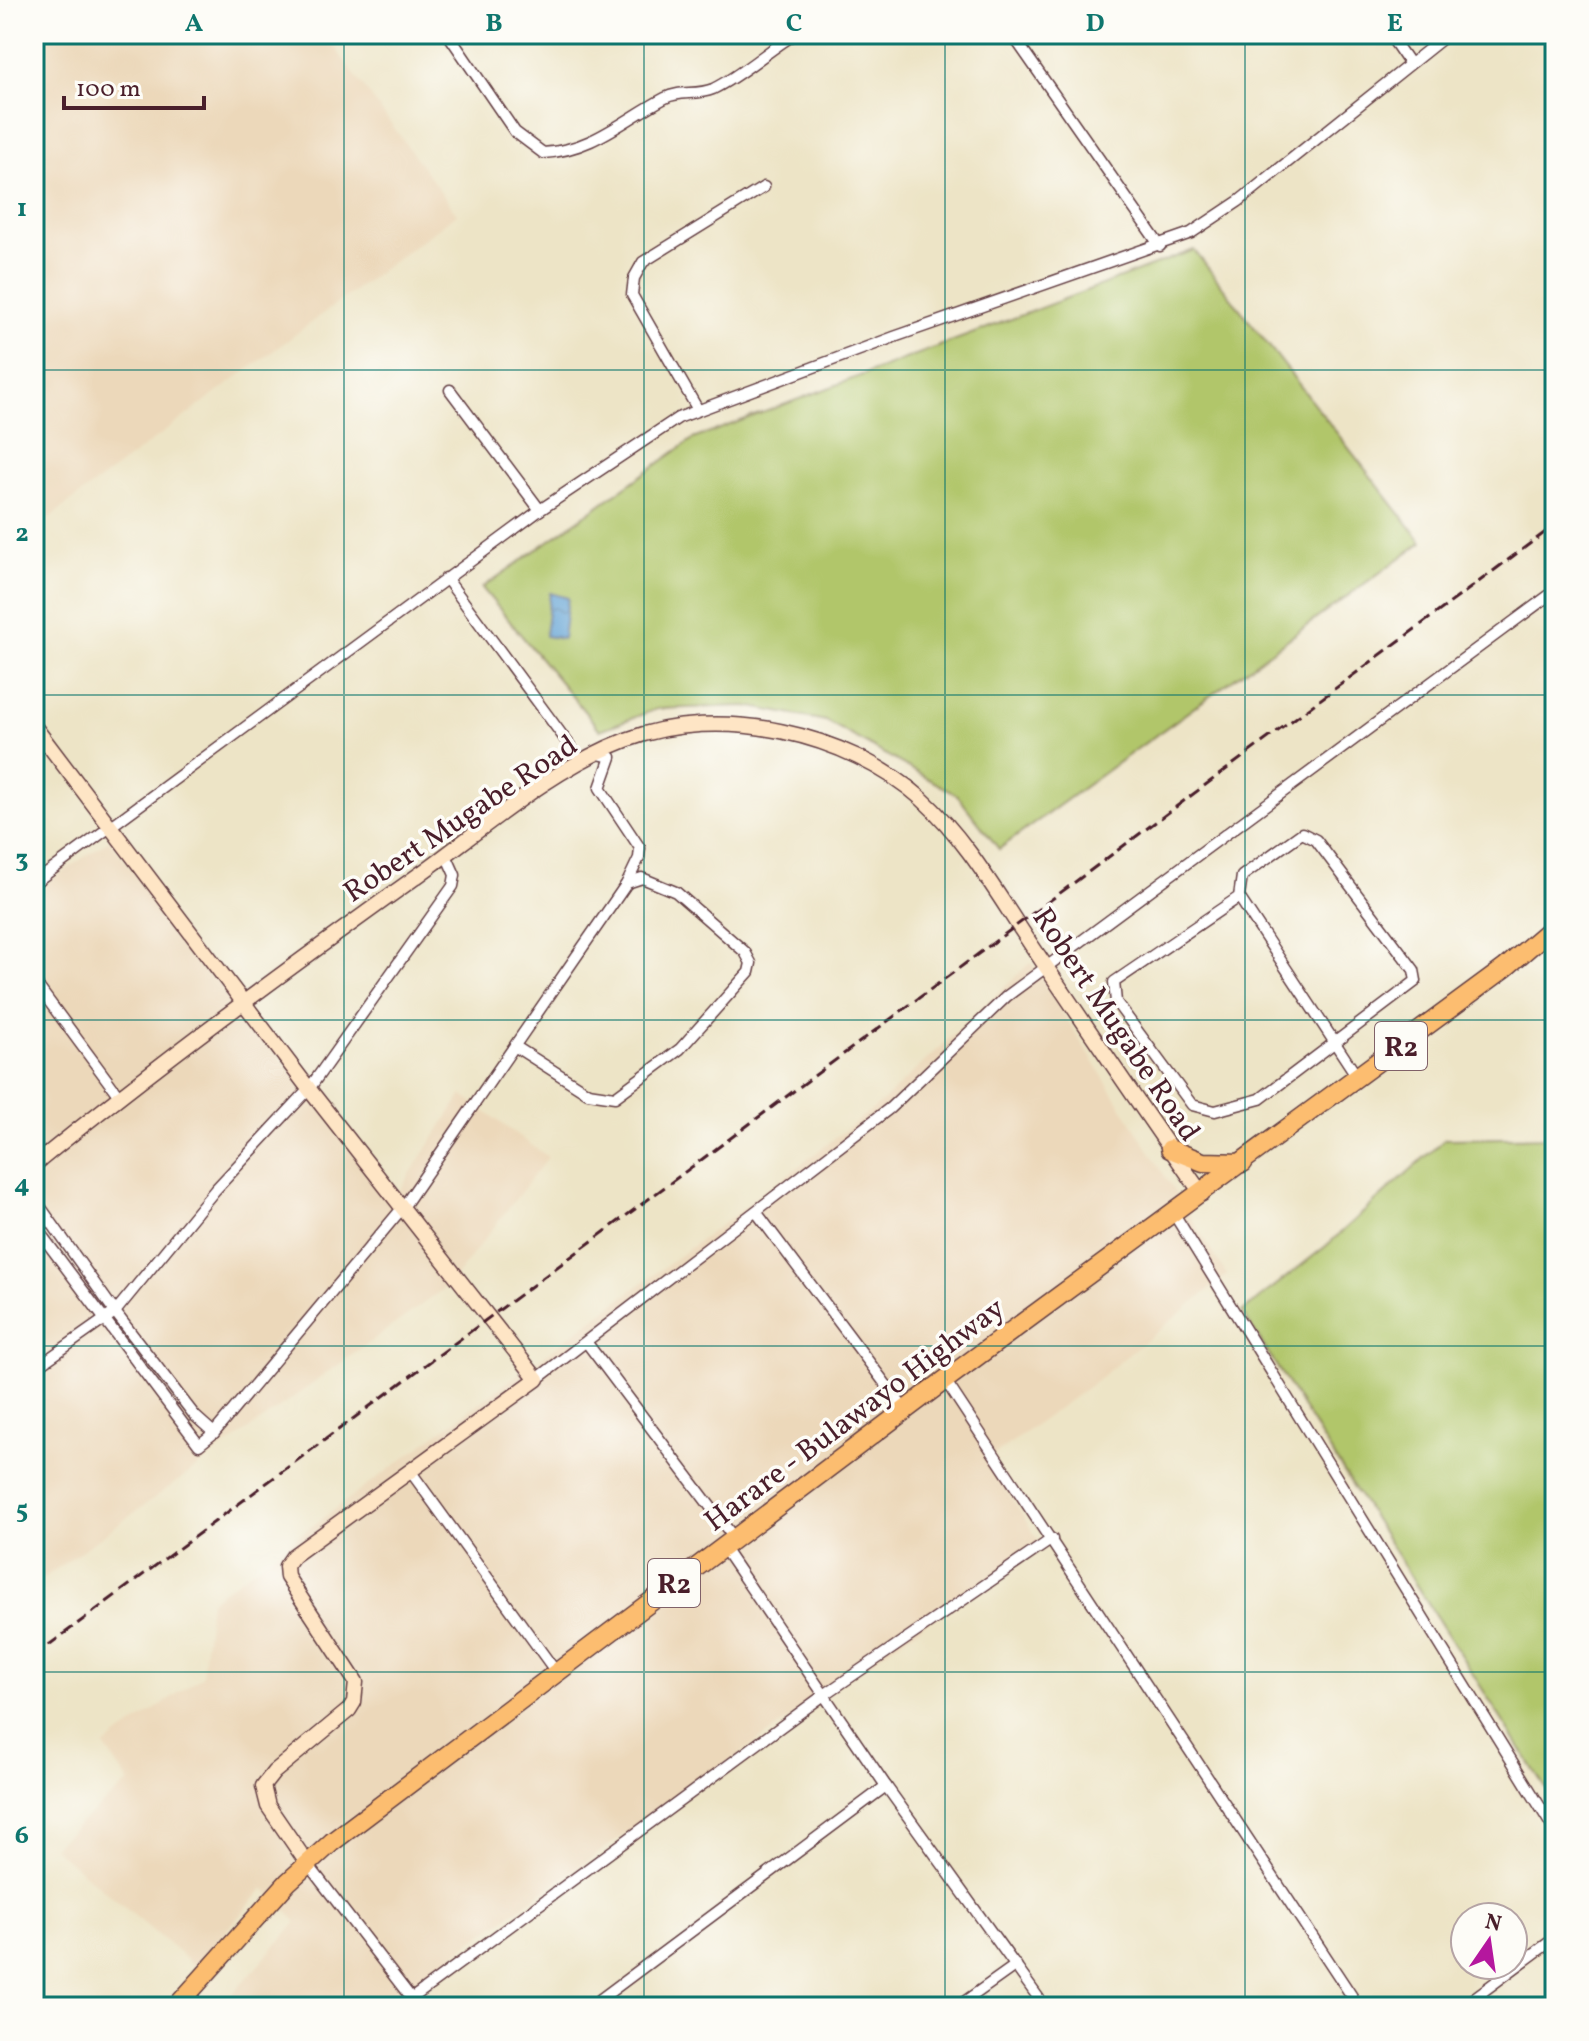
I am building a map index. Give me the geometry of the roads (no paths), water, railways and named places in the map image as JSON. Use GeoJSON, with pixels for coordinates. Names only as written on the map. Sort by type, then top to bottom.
{"type":"FeatureCollection","features":[{"type":"Feature","properties":{"kind":"highway","name":"Harare - Bulawayo Highway"},"geometry":{"type":"LineString","coordinates":[[176,2007],[307,1863],[728,1542],[1505,968],[1555,925]]}},
{"type":"Feature","properties":{"kind":"highway"},"geometry":{"type":"LineString","coordinates":[[1170,1149],[1203,1162],[1243,1163]]}},
{"type":"Feature","properties":{"kind":"street"},"geometry":{"type":"LineString","coordinates":[[448,34],[515,132],[543,153],[569,151],[605,137],[676,94],[695,96],[712,89],[795,34]]}},
{"type":"Feature","properties":{"kind":"street"},"geometry":{"type":"LineString","coordinates":[[1389,34],[1409,63]]}},
{"type":"Feature","properties":{"kind":"street"},"geometry":{"type":"LineString","coordinates":[[34,883],[446,578],[658,431],[698,410],[894,337],[1191,233],[1239,201],[1448,34]]}},
{"type":"Feature","properties":{"kind":"street"},"geometry":{"type":"LineString","coordinates":[[1014,35],[1160,246]]}},
{"type":"Feature","properties":{"kind":"street"},"geometry":{"type":"LineString","coordinates":[[698,410],[632,295],[631,285],[643,262],[764,187]]}},
{"type":"Feature","properties":{"kind":"street"},"geometry":{"type":"LineString","coordinates":[[450,390],[540,510]]}},
{"type":"Feature","properties":{"kind":"street"},"geometry":{"type":"LineString","coordinates":[[446,578],[582,762]]}},
{"type":"Feature","properties":{"kind":"street"},"geometry":{"type":"LineString","coordinates":[[1052,1539],[824,1695],[414,2003],[307,1863],[268,1806],[263,1786],[274,1772],[349,1710],[354,1702],[356,1682],[287,1577],[286,1566],[293,1556],[587,1343],[757,1213],[890,1108],[1007,996],[1048,969],[1555,591]]}},
{"type":"Feature","properties":{"kind":"street","name":"Robert Mugabe Road"},"geometry":{"type":"LineString","coordinates":[[34,1165],[119,1096],[244,1003],[446,855],[582,762],[626,740],[654,732],[727,725],[792,735],[829,745],[888,774],[921,798],[952,829],[1202,1194]]}},
{"type":"Feature","properties":{"kind":"street"},"geometry":{"type":"LineString","coordinates":[[34,726],[309,1089],[537,1379]]}},
{"type":"Feature","properties":{"kind":"street"},"geometry":{"type":"LineString","coordinates":[[34,1225],[199,1445],[214,1433],[404,1206],[627,883],[639,858],[640,848],[600,788],[611,757],[598,754]]}},
{"type":"Feature","properties":{"kind":"street"},"geometry":{"type":"LineString","coordinates":[[1239,897],[1114,982],[1116,1002],[1192,1105],[1215,1111],[1260,1099],[1335,1044],[1416,981],[1414,970],[1307,833],[1267,856],[1242,876],[1238,882],[1239,897],[1335,1044],[1358,1078]]}},
{"type":"Feature","properties":{"kind":"street"},"geometry":{"type":"LineString","coordinates":[[34,1369],[115,1312],[215,1190],[309,1089],[453,886],[455,875],[446,855]]}},
{"type":"Feature","properties":{"kind":"street"},"geometry":{"type":"LineString","coordinates":[[516,1047],[588,1093],[615,1097],[680,1049],[749,972],[751,963],[745,952],[676,892],[642,878],[627,883]]}},
{"type":"Feature","properties":{"kind":"street"},"geometry":{"type":"LineString","coordinates":[[34,981],[119,1096]]}},
{"type":"Feature","properties":{"kind":"street"},"geometry":{"type":"LineString","coordinates":[[34,1198],[115,1312],[195,1416],[214,1433]]}},
{"type":"Feature","properties":{"kind":"street"},"geometry":{"type":"LineString","coordinates":[[757,1213],[905,1410]]}},
{"type":"Feature","properties":{"kind":"street"},"geometry":{"type":"LineString","coordinates":[[1174,1214],[1555,1831]]}},
{"type":"Feature","properties":{"kind":"street"},"geometry":{"type":"LineString","coordinates":[[587,1343],[728,1542],[824,1695],[886,1786],[1045,2007]]}},
{"type":"Feature","properties":{"kind":"street"},"geometry":{"type":"LineString","coordinates":[[945,1380],[1359,2007]]}},
{"type":"Feature","properties":{"kind":"street"},"geometry":{"type":"LineString","coordinates":[[411,1472],[556,1672]]}},
{"type":"Feature","properties":{"kind":"street"},"geometry":{"type":"LineString","coordinates":[[590,2007],[886,1786]]}},
{"type":"Feature","properties":{"kind":"street"},"geometry":{"type":"LineString","coordinates":[[1462,2007],[1555,1938]]}},
{"type":"Feature","properties":{"kind":"street"},"geometry":{"type":"LineString","coordinates":[[957,2007],[1016,1965]]}},
{"type":"Feature","properties":{"kind":"water"},"geometry":{"type":"Polygon","coordinates":[[[550,593],[568,598],[563,639],[545,636],[550,593]]]}},
{"type":"Feature","properties":{"kind":"railway"},"geometry":{"type":"LineString","coordinates":[[34,1656],[1555,525]]}}]}
